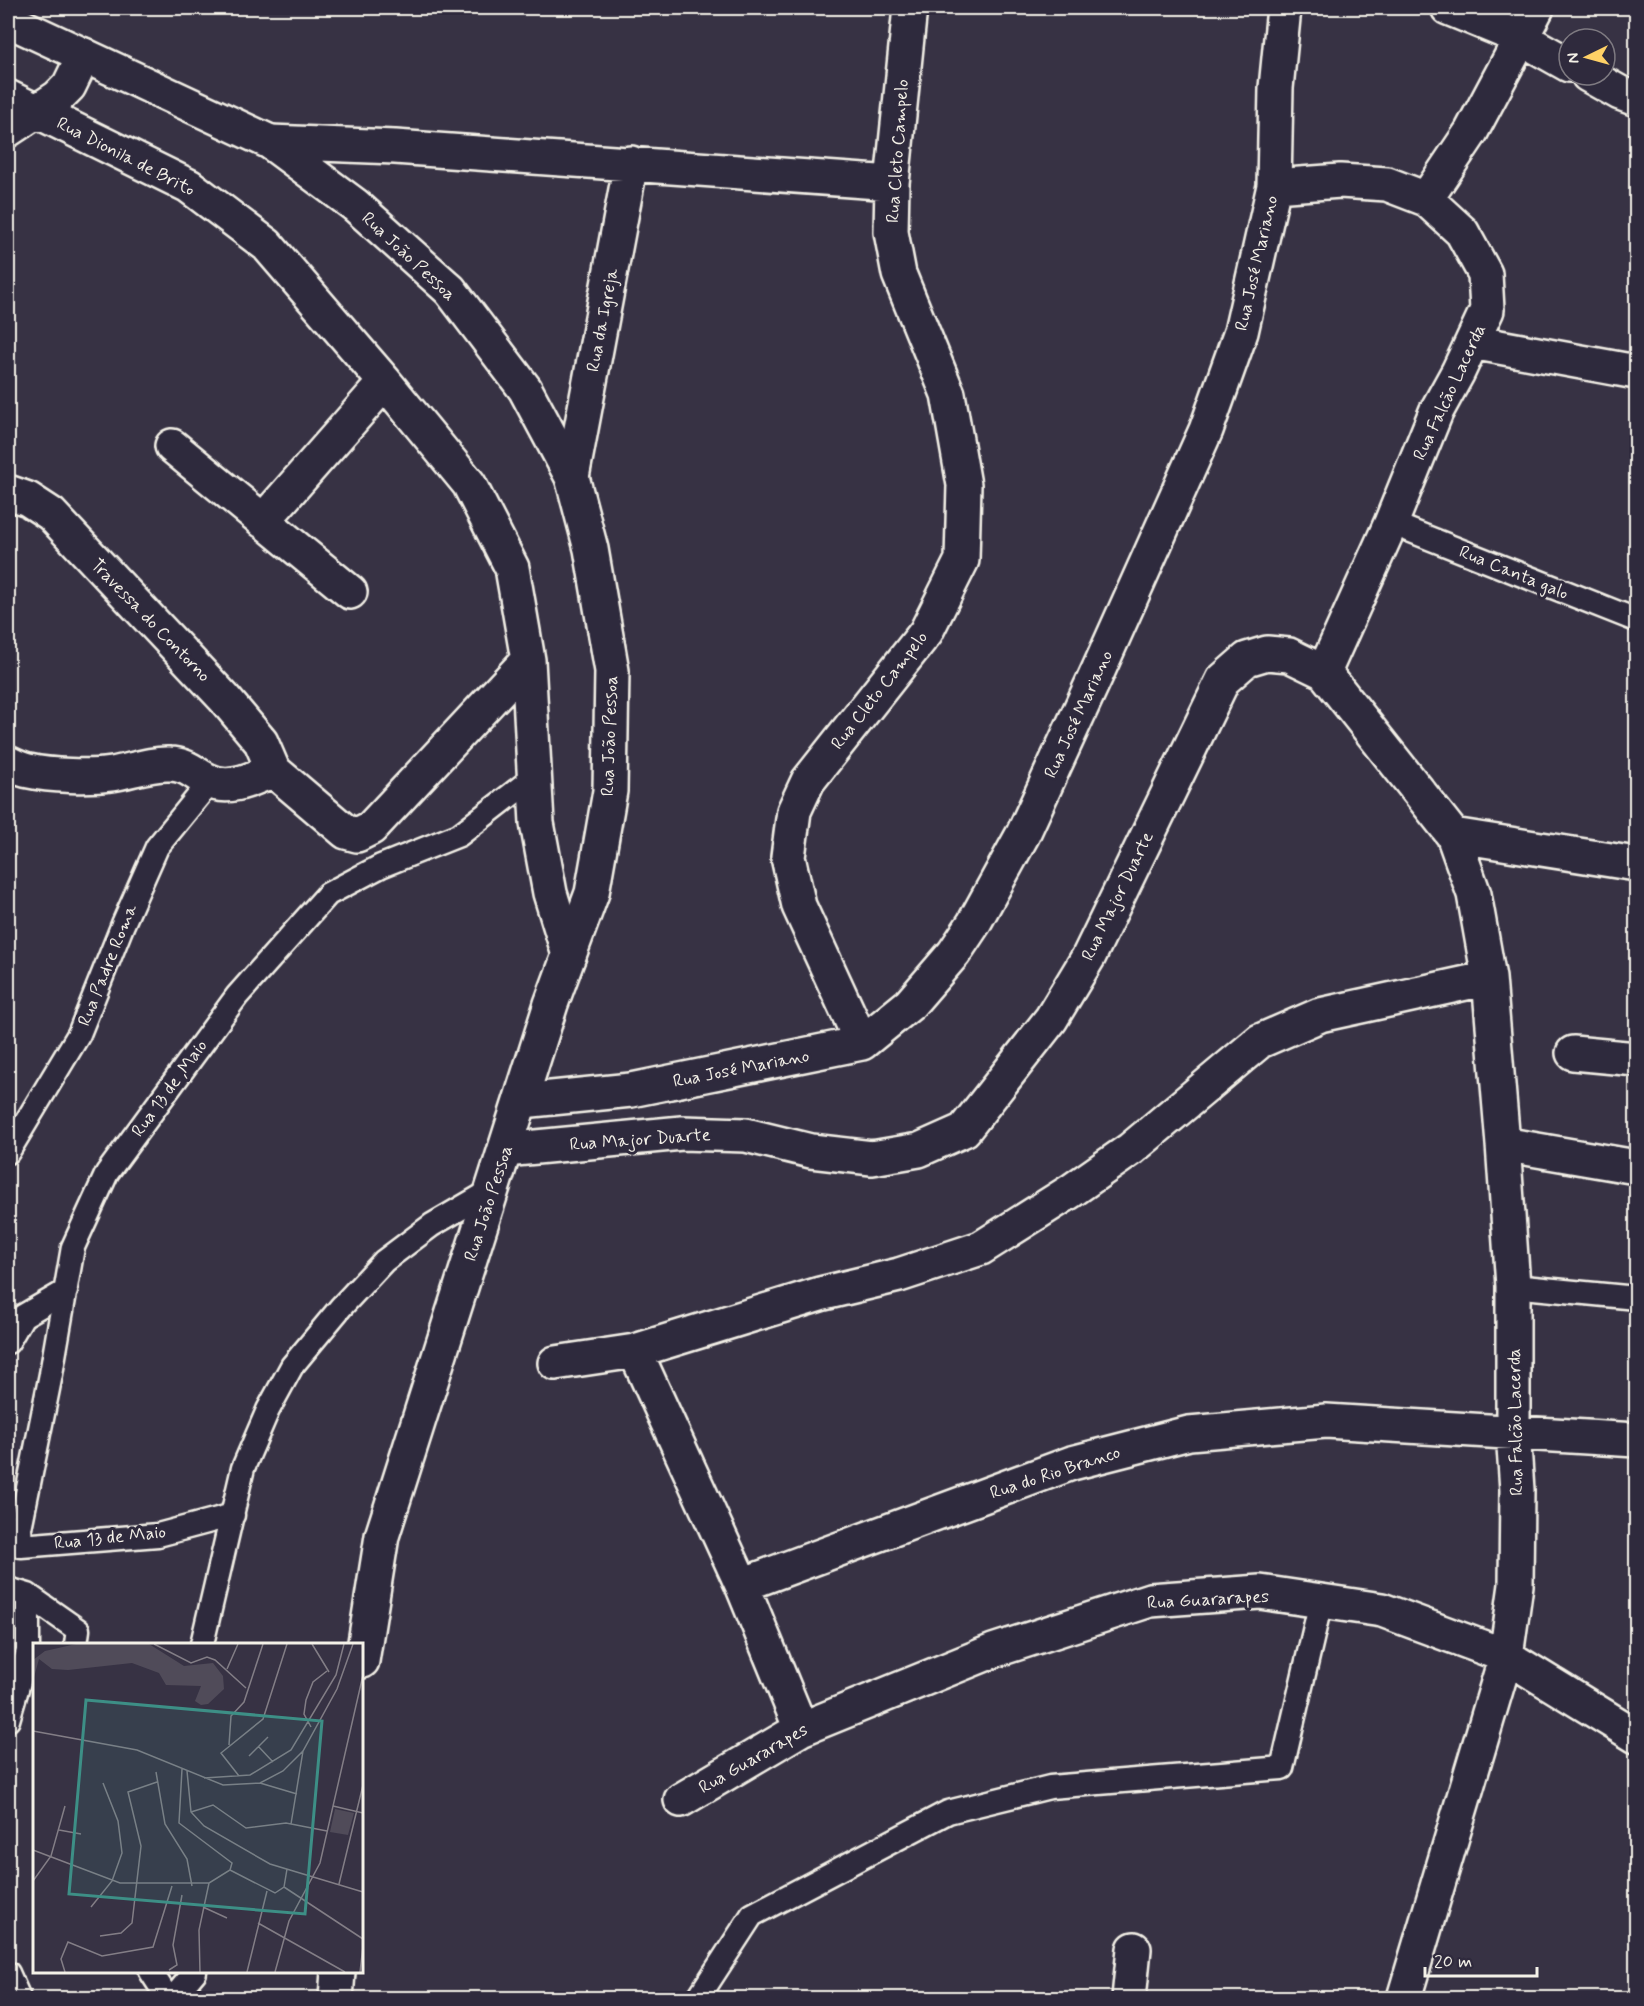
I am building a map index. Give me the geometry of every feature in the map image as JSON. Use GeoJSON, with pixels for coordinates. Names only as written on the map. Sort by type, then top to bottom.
{"type":"FeatureCollection","features":[{"type":"Feature","properties":{"kind":"street","name":"Rua Cleto Campelo"},"geometry":{"type":"LineString","coordinates":[[862,1043],[799,906],[788,857],[794,811],[808,781],[926,632],[962,560],[964,485],[948,394],[899,274],[891,232],[892,183],[910,8]]}},
{"type":"Feature","properties":{"kind":"street","name":"Rua José Mariano"},"geometry":{"type":"LineString","coordinates":[[522,1101],[631,1090],[862,1043],[910,1004],[954,953],[974,923],[1023,834],[1206,430],[1241,332],[1274,186],[1276,88],[1284,8]]}},
{"type":"Feature","properties":{"kind":"street"},"geometry":{"type":"LineString","coordinates":[[1448,8],[1521,38],[1557,58]]}},
{"type":"Feature","properties":{"kind":"street"},"geometry":{"type":"LineString","coordinates":[[1426,199],[1471,132],[1537,8]]}},
{"type":"Feature","properties":{"kind":"street","name":"Rua João Pessoa"},"geometry":{"type":"LineString","coordinates":[[8,20],[270,142],[355,205],[450,290],[525,389],[572,477],[591,549],[612,671],[610,791],[592,893],[551,1004],[382,1536],[363,1654]]}},
{"type":"Feature","properties":{"kind":"street"},"geometry":{"type":"LineString","coordinates":[[8,130],[58,97],[69,86],[84,55]]}},
{"type":"Feature","properties":{"kind":"street"},"geometry":{"type":"LineString","coordinates":[[1609,87],[1636,99]]}},
{"type":"Feature","properties":{"kind":"street","name":"Rua Dionila de Brito"},"geometry":{"type":"LineString","coordinates":[[8,97],[189,186],[267,245],[469,484],[512,568],[528,660],[537,823],[550,893],[569,955]]}},
{"type":"Feature","properties":{"kind":"street"},"geometry":{"type":"LineString","coordinates":[[270,142],[395,147],[892,183]]}},
{"type":"Feature","properties":{"kind":"street","name":"Rua da Igreja"},"geometry":{"type":"LineString","coordinates":[[572,477],[631,163]]}},
{"type":"Feature","properties":{"kind":"street","name":"Rua Falcão Lacerda"},"geometry":{"type":"LineString","coordinates":[[1274,186],[1340,182],[1387,184],[1426,199],[1462,232],[1485,274],[1487,310],[1436,412],[1391,523],[1324,672]]}},
{"type":"Feature","properties":{"kind":"street"},"geometry":{"type":"LineString","coordinates":[[1472,342],[1636,372]]}},
{"type":"Feature","properties":{"kind":"street"},"geometry":{"type":"LineString","coordinates":[[262,521],[385,382]]}},
{"type":"Feature","properties":{"kind":"street"},"geometry":{"type":"LineString","coordinates":[[172,446],[350,592]]}},
{"type":"Feature","properties":{"kind":"street","name":"Travessa do Contorno"},"geometry":{"type":"LineString","coordinates":[[8,492],[28,499],[51,514],[224,698],[261,742],[273,770]]}},
{"type":"Feature","properties":{"kind":"street","name":"Rua Major Duarte"},"geometry":{"type":"LineString","coordinates":[[505,1150],[682,1133],[746,1135],[811,1150],[872,1158],[919,1150],[964,1130],[1051,1019],[1089,956],[1223,680],[1247,659],[1267,653],[1289,655],[1324,672],[1453,835]]}},
{"type":"Feature","properties":{"kind":"street"},"geometry":{"type":"LineString","coordinates":[[8,763],[28,771],[65,774],[110,774],[154,765],[172,764],[189,768],[210,782],[225,784],[244,783],[273,770],[346,832],[357,834],[371,828],[528,660]]}},
{"type":"Feature","properties":{"kind":"street"},"geometry":{"type":"LineString","coordinates":[[1453,835],[1636,864]]}},
{"type":"Feature","properties":{"kind":"street","name":"Rua Falcão Lacerda"},"geometry":{"type":"LineString","coordinates":[[1404,1998],[1506,1656],[1516,1585],[1517,1490],[1513,1432],[1513,1286],[1503,1144],[1489,978],[1474,894],[1453,835]]}},
{"type":"Feature","properties":{"kind":"street"},"geometry":{"type":"LineString","coordinates":[[555,1363],[635,1351],[820,1294],[899,1275],[981,1248],[1071,1191],[1131,1149],[1260,1041],[1320,1015],[1489,978]]}},
{"type":"Feature","properties":{"kind":"street"},"geometry":{"type":"LineString","coordinates":[[1573,1053],[1636,1059]]}},
{"type":"Feature","properties":{"kind":"street"},"geometry":{"type":"LineString","coordinates":[[1503,1144],[1636,1167]]}},
{"type":"Feature","properties":{"kind":"street"},"geometry":{"type":"LineString","coordinates":[[635,1351],[741,1585],[801,1729]]}},
{"type":"Feature","properties":{"kind":"street","name":"Rua do Rio Branco"},"geometry":{"type":"LineString","coordinates":[[741,1585],[1072,1463],[1189,1432],[1326,1420],[1636,1440]]}},
{"type":"Feature","properties":{"kind":"street","name":"Rua Guararapes"},"geometry":{"type":"LineString","coordinates":[[681,1800],[801,1729],[993,1651],[1150,1600],[1260,1592],[1382,1610],[1506,1656],[1636,1736]]}},
{"type":"Feature","properties":{"kind":"street"},"geometry":{"type":"LineString","coordinates":[[1129,1998],[1134,1949]]}},
{"type":"Feature","properties":{"kind":"street"},"geometry":{"type":"LineString","coordinates":[[336,1998],[338,1973]]}},
{"type":"Feature","properties":{"kind":"lane","name":"Rua Canta galo"},"geometry":{"type":"LineString","coordinates":[[1391,523],[1636,620]]}},
{"type":"Feature","properties":{"kind":"lane","name":"Rua 13 de ,Maio"},"geometry":{"type":"LineString","coordinates":[[21,1546],[20,1528],[51,1374],[73,1247],[107,1173],[237,996],[328,894],[381,866],[459,836],[534,777]]}},
{"type":"Feature","properties":{"kind":"lane","name":"Rua Padre Roma"},"geometry":{"type":"LineString","coordinates":[[8,1152],[79,1034],[157,847],[210,782]]}},
{"type":"Feature","properties":{"kind":"lane"},"geometry":{"type":"LineString","coordinates":[[202,1643],[243,1468],[268,1410],[292,1366],[341,1307],[384,1261],[432,1225],[492,1190]]}},
{"type":"Feature","properties":{"kind":"lane"},"geometry":{"type":"LineString","coordinates":[[1513,1286],[1636,1298]]}},
{"type":"Feature","properties":{"kind":"lane"},"geometry":{"type":"LineString","coordinates":[[8,1342],[23,1316],[66,1290]]}},
{"type":"Feature","properties":{"kind":"lane","name":"Rua 13 de Maio"},"geometry":{"type":"LineString","coordinates":[[21,1546],[158,1535],[233,1515]]}},
{"type":"Feature","properties":{"kind":"lane"},"geometry":{"type":"LineString","coordinates":[[18,1592],[78,1630],[76,1643]]}},
{"type":"Feature","properties":{"kind":"lane"},"geometry":{"type":"LineString","coordinates":[[8,1720],[28,1651],[18,1592]]}},
{"type":"Feature","properties":{"kind":"lane"},"geometry":{"type":"LineString","coordinates":[[698,1998],[752,1915],[948,1812],[1050,1787],[1282,1768],[1321,1601]]}},
{"type":"Feature","properties":{"kind":"lane"},"geometry":{"type":"LineString","coordinates":[[8,1973],[19,1998]]}},
{"type":"Feature","properties":{"kind":"lane"},"geometry":{"type":"LineString","coordinates":[[152,1973],[170,1998],[193,1973]]}}]}
